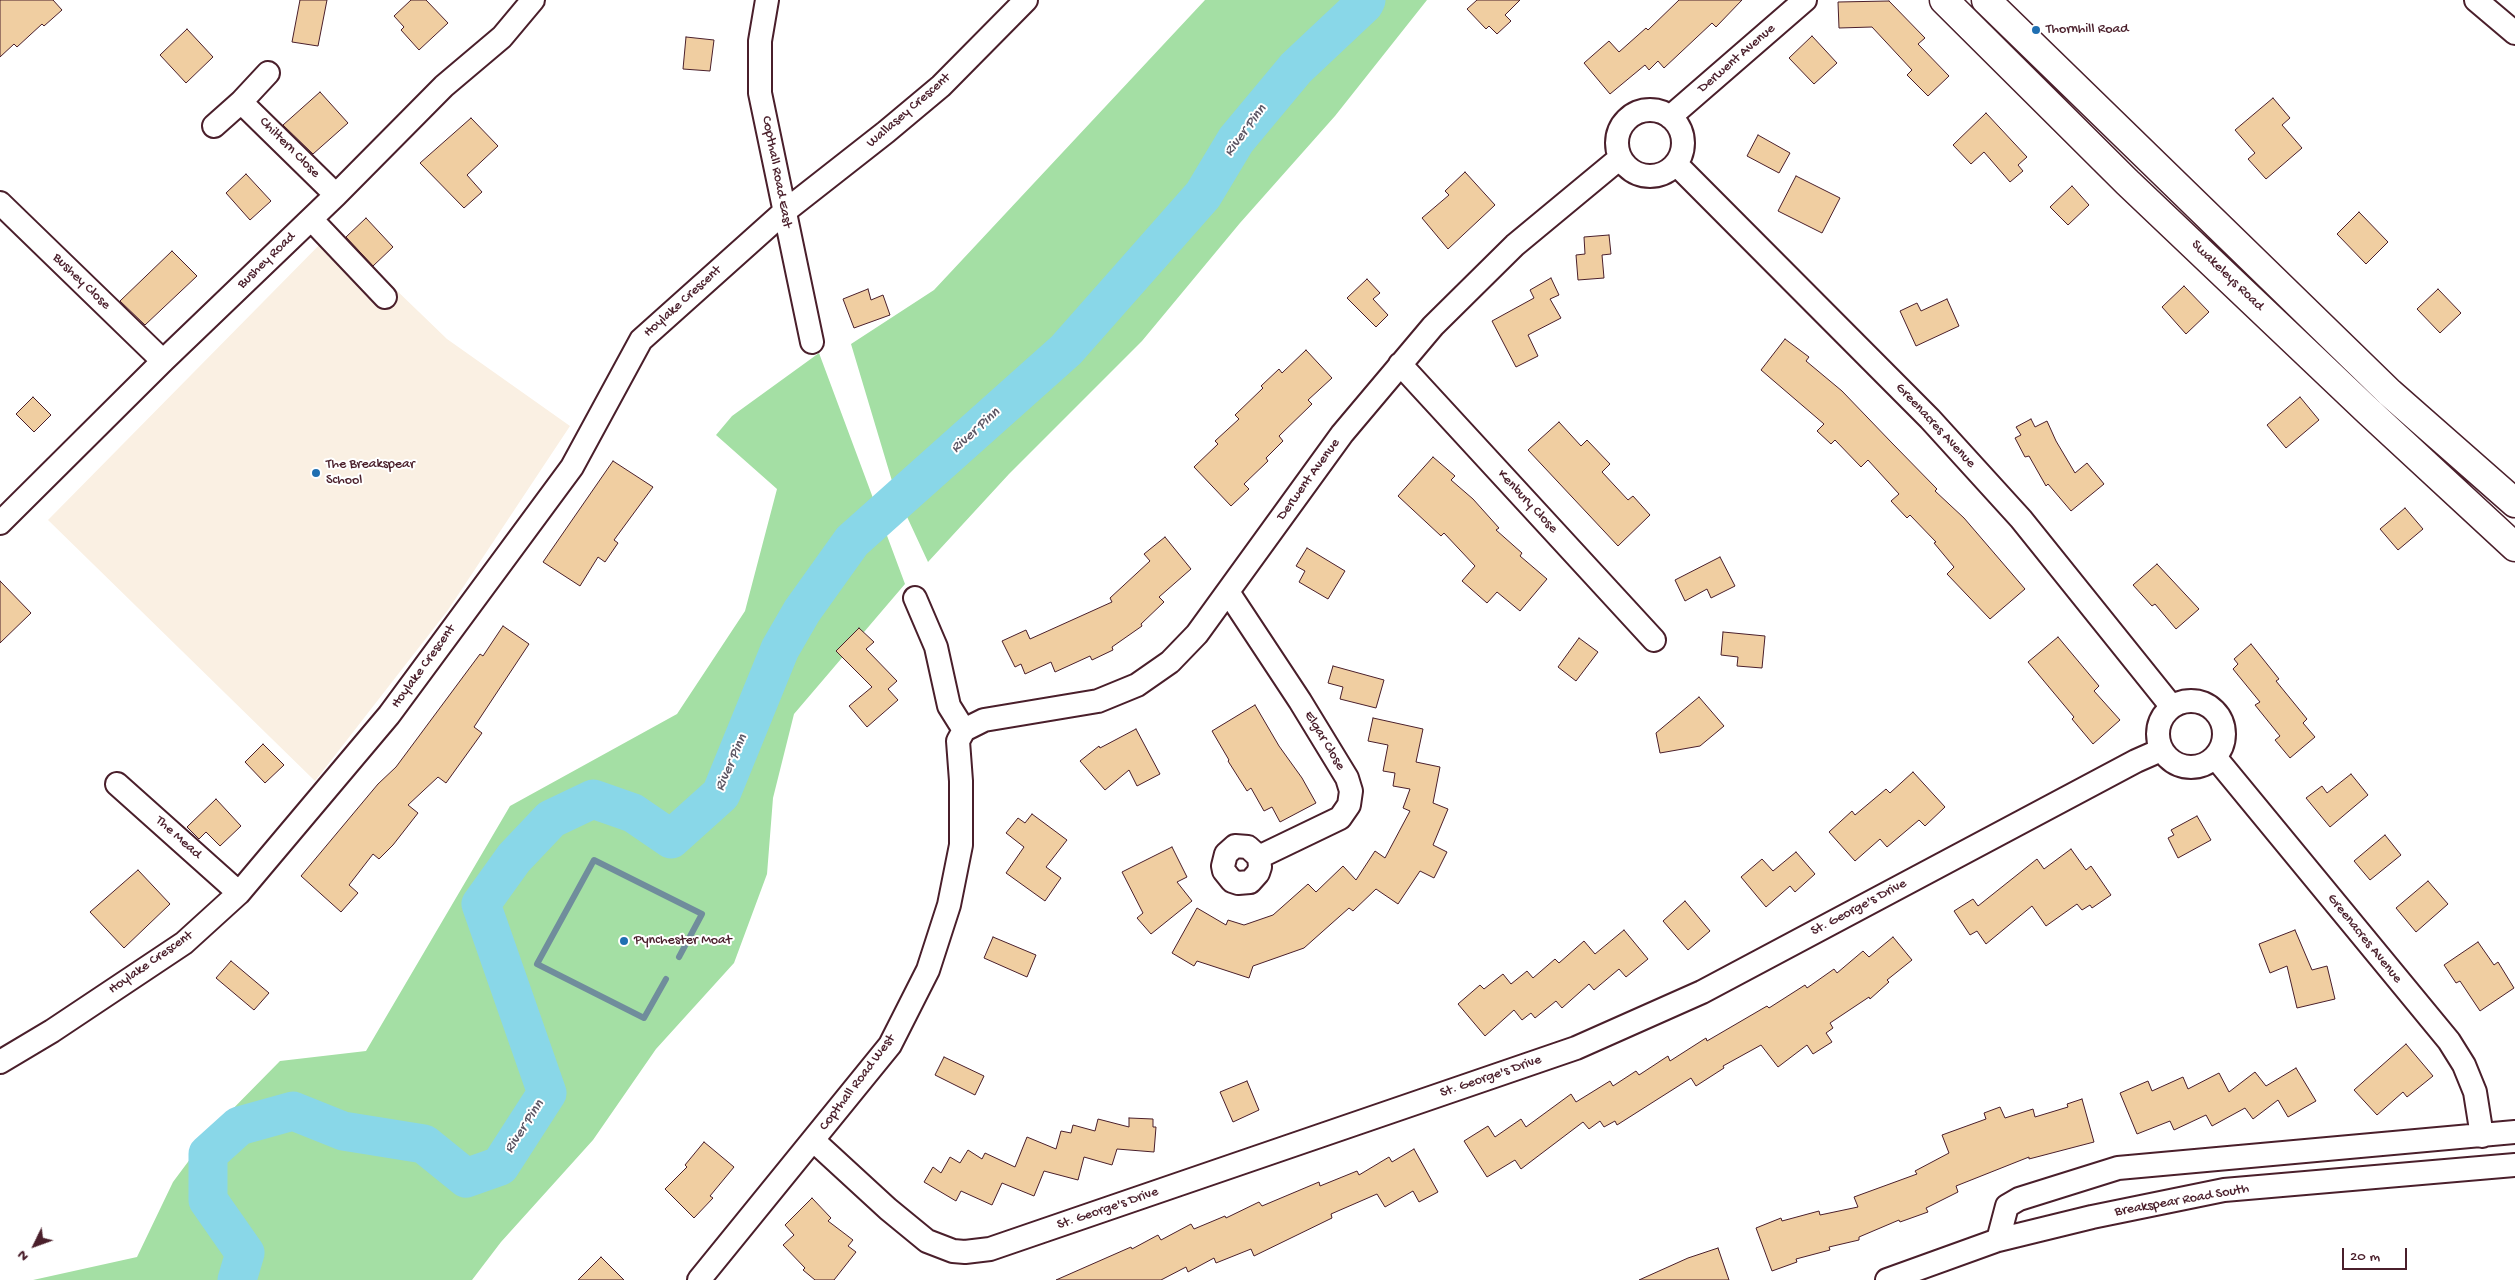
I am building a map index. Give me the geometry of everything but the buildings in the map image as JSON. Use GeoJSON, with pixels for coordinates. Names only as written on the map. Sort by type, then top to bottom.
{"type":"FeatureCollection","features":[{"type":"Feature","properties":{"kind":"main road","name":"Swakeleys Road"},"geometry":{"type":"LineString","coordinates":[[1944,0],[2073,129],[2375,418],[2515,547]]}},
{"type":"Feature","properties":{"kind":"main road"},"geometry":{"type":"LineString","coordinates":[[1986,0],[2390,393],[2513,499]]}},
{"type":"Feature","properties":{"kind":"main road"},"geometry":{"type":"LineString","coordinates":[[2073,129],[2096,108]]}},
{"type":"Feature","properties":{"kind":"street","name":"Bushey Road"},"geometry":{"type":"LineString","coordinates":[[0,523],[163,361],[336,195],[444,86],[502,36],[533,0]]}},
{"type":"Feature","properties":{"kind":"street","name":"Copthall Road East"},"geometry":{"type":"LineString","coordinates":[[767,0],[760,41],[760,93],[812,342]]}},
{"type":"Feature","properties":{"kind":"street","name":"Wallasey Crescent"},"geometry":{"type":"LineString","coordinates":[[784,212],[886,132],[940,86],[1026,0]]}},
{"type":"Feature","properties":{"kind":"street","name":"Derwent Avenue"},"geometry":{"type":"LineString","coordinates":[[1670,118],[1804,0]]}},
{"type":"Feature","properties":{"kind":"street"},"geometry":{"type":"LineString","coordinates":[[2476,0],[2515,33]]}},
{"type":"Feature","properties":{"kind":"street"},"geometry":{"type":"LineString","coordinates":[[214,126],[242,102],[268,73]]}},
{"type":"Feature","properties":{"kind":"street","name":"Chiltern Close"},"geometry":{"type":"LineString","coordinates":[[242,102],[336,195]]}},
{"type":"Feature","properties":{"kind":"street"},"geometry":{"type":"LineString","coordinates":[[1652,110],[1670,118],[1678,126],[1682,137],[1682,149],[1676,164],[1664,173],[1647,176],[1636,173],[1626,167],[1620,158],[1617,146],[1618,135],[1622,124],[1630,116],[1641,111],[1652,110]]}},
{"type":"Feature","properties":{"kind":"street","name":"Derwent Avenue"},"geometry":{"type":"LineString","coordinates":[[964,730],[984,720],[1098,701],[1137,685],[1154,674],[1184,649],[1228,592],[1342,434],[1433,326],[1515,245],[1620,158]]}},
{"type":"Feature","properties":{"kind":"street","name":"Greenacres Avenue"},"geometry":{"type":"LineString","coordinates":[[1676,164],[1917,406],[2002,497],[2172,707]]}},
{"type":"Feature","properties":{"kind":"street","name":"Bushey Close"},"geometry":{"type":"LineString","coordinates":[[0,203],[163,361]]}},
{"type":"Feature","properties":{"kind":"street","name":"Hoylake Crescent"},"geometry":{"type":"LineString","coordinates":[[0,1062],[52,1031],[184,943],[239,893],[389,715],[572,467],[641,340],[784,212]]}},
{"type":"Feature","properties":{"kind":"street"},"geometry":{"type":"LineString","coordinates":[[311,219],[385,297]]}},
{"type":"Feature","properties":{"kind":"street","name":"Kenbury Close"},"geometry":{"type":"LineString","coordinates":[[1400,364],[1654,640]]}},
{"type":"Feature","properties":{"kind":"street","name":"Elgar Close"},"geometry":{"type":"LineString","coordinates":[[1228,592],[1309,716],[1347,778],[1351,791],[1349,805],[1340,818],[1258,857]]}},
{"type":"Feature","properties":{"kind":"street"},"geometry":{"type":"LineString","coordinates":[[915,598],[936,647],[949,706],[964,730]]}},
{"type":"Feature","properties":{"kind":"street"},"geometry":{"type":"LineString","coordinates":[[2190,701],[2200,702],[2216,712],[2224,730],[2224,740],[2215,757],[2200,766],[2191,768],[2174,763],[2161,750],[2158,731],[2160,721],[2172,707],[2190,701]]}},
{"type":"Feature","properties":{"kind":"street","name":"Copthall Road West"},"geometry":{"type":"LineString","coordinates":[[699,1280],[814,1141],[890,1045],[928,970],[949,905],[961,845],[961,781],[958,741],[964,730]]}},
{"type":"Feature","properties":{"kind":"street","name":"St. George's Drive"},"geometry":{"type":"LineString","coordinates":[[814,1141],[888,1209],[927,1241],[952,1251],[972,1252],[990,1248],[1576,1048],[1702,992],[2136,760],[2161,750]]}},
{"type":"Feature","properties":{"kind":"street","name":"Greenacres Avenue"},"geometry":{"type":"LineString","coordinates":[[2215,757],[2449,1041],[2464,1065],[2476,1092],[2482,1136]]}},
{"type":"Feature","properties":{"kind":"street","name":"The Mead"},"geometry":{"type":"LineString","coordinates":[[117,784],[239,893]]}},
{"type":"Feature","properties":{"kind":"street"},"geometry":{"type":"LineString","coordinates":[[1998,1240],[2007,1206],[2019,1199],[2118,1168],[2515,1132]]}},
{"type":"Feature","properties":{"kind":"street","name":"Breakspear Road South"},"geometry":{"type":"LineString","coordinates":[[1888,1280],[1998,1240],[2092,1217],[2224,1190],[2515,1165]]}},
{"type":"Feature","properties":{"kind":"shaded area","name":"The Breakspear School"},"geometry":{"type":"Polygon","coordinates":[[[334,230],[447,339],[570,426],[448,610],[315,781],[48,520],[334,230]]]}},
{"type":"Feature","properties":{"kind":"green space"},"geometry":{"type":"Polygon","coordinates":[[[1205,0],[1427,0],[1335,116],[1240,223],[1142,341],[1009,474],[928,562],[895,491],[851,344],[934,290],[1205,0]]]}},
{"type":"Feature","properties":{"kind":"green space"},"geometry":{"type":"Polygon","coordinates":[[[819,353],[905,584],[794,714],[773,798],[767,874],[734,963],[656,1049],[593,1140],[501,1242],[472,1280],[33,1280],[137,1257],[173,1182],[211,1131],[280,1061],[366,1051],[510,806],[677,714],[745,611],[777,489],[716,435],[732,416],[819,353]]]}},
{"type":"Feature","properties":{"kind":"waterway","name":"River Pinn"},"geometry":{"type":"LineString","coordinates":[[237,1280],[245,1253],[208,1200],[208,1154],[239,1126],[293,1111],[343,1131],[424,1144],[466,1178],[500,1166],[547,1093],[481,904],[514,858],[551,819],[593,799],[633,813],[671,839],[721,794],[780,649],[802,611],[852,541],[1066,350],[1203,195],[1236,140],[1296,68],[1366,0]]}},
{"type":"Feature","properties":{"kind":"waterway"},"geometry":{"type":"LineString","coordinates":[[666,979],[644,1018],[537,964],[594,860],[702,914],[679,957]]}},
{"type":"Feature","properties":{"kind":"place","name":"Thornhill Road"},"geometry":{"type":"Point","coordinates":[2036,30]}},
{"type":"Feature","properties":{"kind":"place","name":"The Breakspear School"},"geometry":{"type":"Point","coordinates":[316,473]}},
{"type":"Feature","properties":{"kind":"place","name":"Pynchester Moat"},"geometry":{"type":"Point","coordinates":[624,941]}}]}
